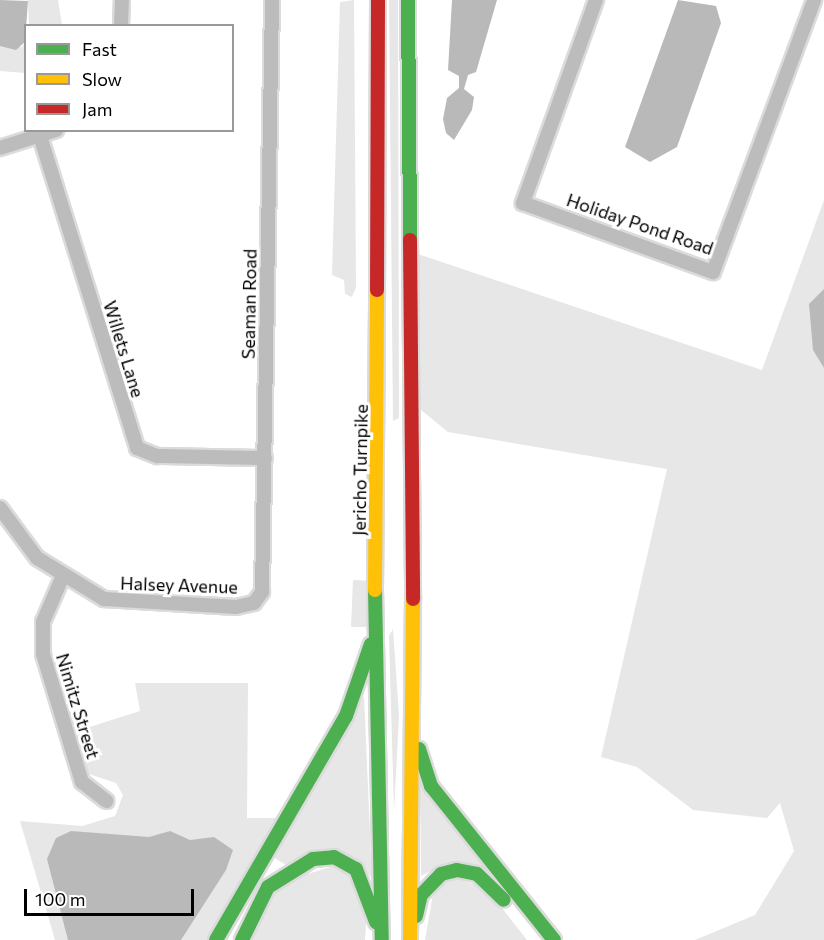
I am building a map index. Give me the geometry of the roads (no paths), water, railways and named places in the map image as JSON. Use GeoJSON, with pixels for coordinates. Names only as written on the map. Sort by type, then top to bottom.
{"type":"FeatureCollection","features":[{"type":"Feature","properties":{"kind":"main road","name":"Jericho Turnpike"},"geometry":{"type":"LineString","coordinates":[[378,0],[394,521],[414,734],[410,940]]}},
{"type":"Feature","properties":{"kind":"main road","name":"Jericho Turnpike"},"geometry":{"type":"LineString","coordinates":[[382,940],[375,632],[394,521],[408,0]]}},
{"type":"Feature","properties":{"kind":"main road"},"geometry":{"type":"LineString","coordinates":[[216,940],[346,716],[375,632]]}},
{"type":"Feature","properties":{"kind":"main road"},"geometry":{"type":"LineString","coordinates":[[414,734],[431,786],[554,940]]}},
{"type":"Feature","properties":{"kind":"main road"},"geometry":{"type":"LineString","coordinates":[[242,940],[250,915],[268,887],[300,864],[334,858],[361,877],[382,940]]}},
{"type":"Feature","properties":{"kind":"main road"},"geometry":{"type":"LineString","coordinates":[[410,940],[421,895],[441,874],[457,870],[488,881],[536,940]]}},
{"type":"Feature","properties":{"kind":"street"},"geometry":{"type":"LineString","coordinates":[[121,24],[122,0]]}},
{"type":"Feature","properties":{"kind":"street","name":"Seaman Road"},"geometry":{"type":"LineString","coordinates":[[250,604],[262,592],[272,0]]}},
{"type":"Feature","properties":{"kind":"street","name":"Holiday Pond Road"},"geometry":{"type":"LineString","coordinates":[[596,0],[523,203],[713,272],[814,0]]}},
{"type":"Feature","properties":{"kind":"street"},"geometry":{"type":"LineString","coordinates":[[0,148],[51,132]]}},
{"type":"Feature","properties":{"kind":"street","name":"Willets Lane"},"geometry":{"type":"LineString","coordinates":[[40,136],[137,448],[157,456],[265,458]]}},
{"type":"Feature","properties":{"kind":"street","name":"Halsey Avenue"},"geometry":{"type":"LineString","coordinates":[[0,508],[18,538],[62,578],[104,598],[133,604],[250,604]]}},
{"type":"Feature","properties":{"kind":"street","name":"Nimitz Street"},"geometry":{"type":"LineString","coordinates":[[62,578],[43,622],[43,654],[82,782],[106,801]]}}]}
